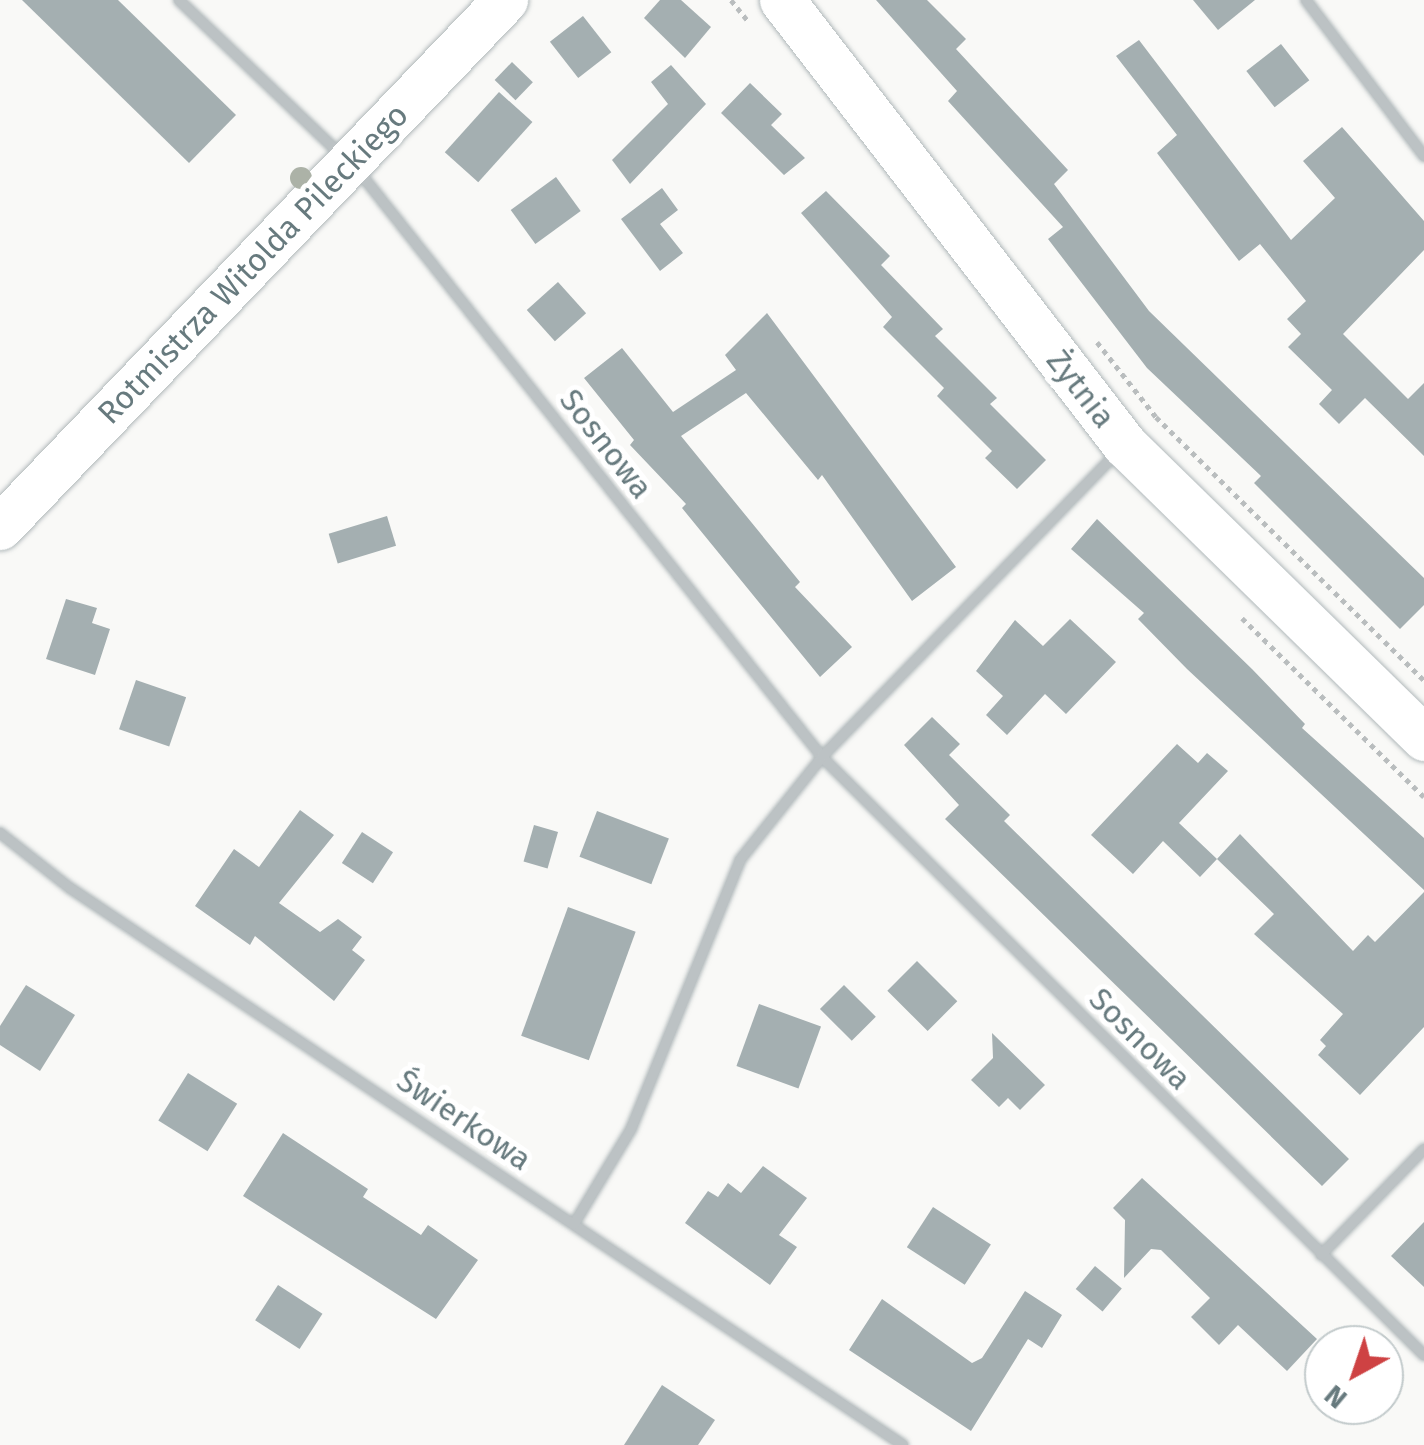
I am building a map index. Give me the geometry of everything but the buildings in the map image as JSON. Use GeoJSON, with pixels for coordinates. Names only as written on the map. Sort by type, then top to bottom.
{"type":"FeatureCollection","features":[{"type":"Feature","properties":{"kind":"street","name":"Sosnowa"},"geometry":{"type":"LineString","coordinates":[[179,0],[351,162],[822,757],[1424,1355]]}},
{"type":"Feature","properties":{"kind":"street","name":"Rotmistrza Witolda Pileckiego"},"geometry":{"type":"LineString","coordinates":[[0,527],[505,0]]}},
{"type":"Feature","properties":{"kind":"street","name":"Żytnia"},"geometry":{"type":"LineString","coordinates":[[782,0],[1124,446],[1424,738]]}},
{"type":"Feature","properties":{"kind":"street"},"geometry":{"type":"LineString","coordinates":[[1306,0],[1424,156]]}},
{"type":"Feature","properties":{"kind":"street"},"geometry":{"type":"LineString","coordinates":[[574,1224],[631,1129],[740,860],[822,757],[1124,446]]}},
{"type":"Feature","properties":{"kind":"street","name":"Świerkowa"},"geometry":{"type":"LineString","coordinates":[[0,833],[70,888],[903,1445]]}},
{"type":"Feature","properties":{"kind":"street"},"geometry":{"type":"LineString","coordinates":[[1321,1255],[1424,1150]]}},
{"type":"Feature","properties":{"kind":"path"},"geometry":{"type":"LineString","coordinates":[[1096,340],[1156,417],[1424,680]]}}]}
